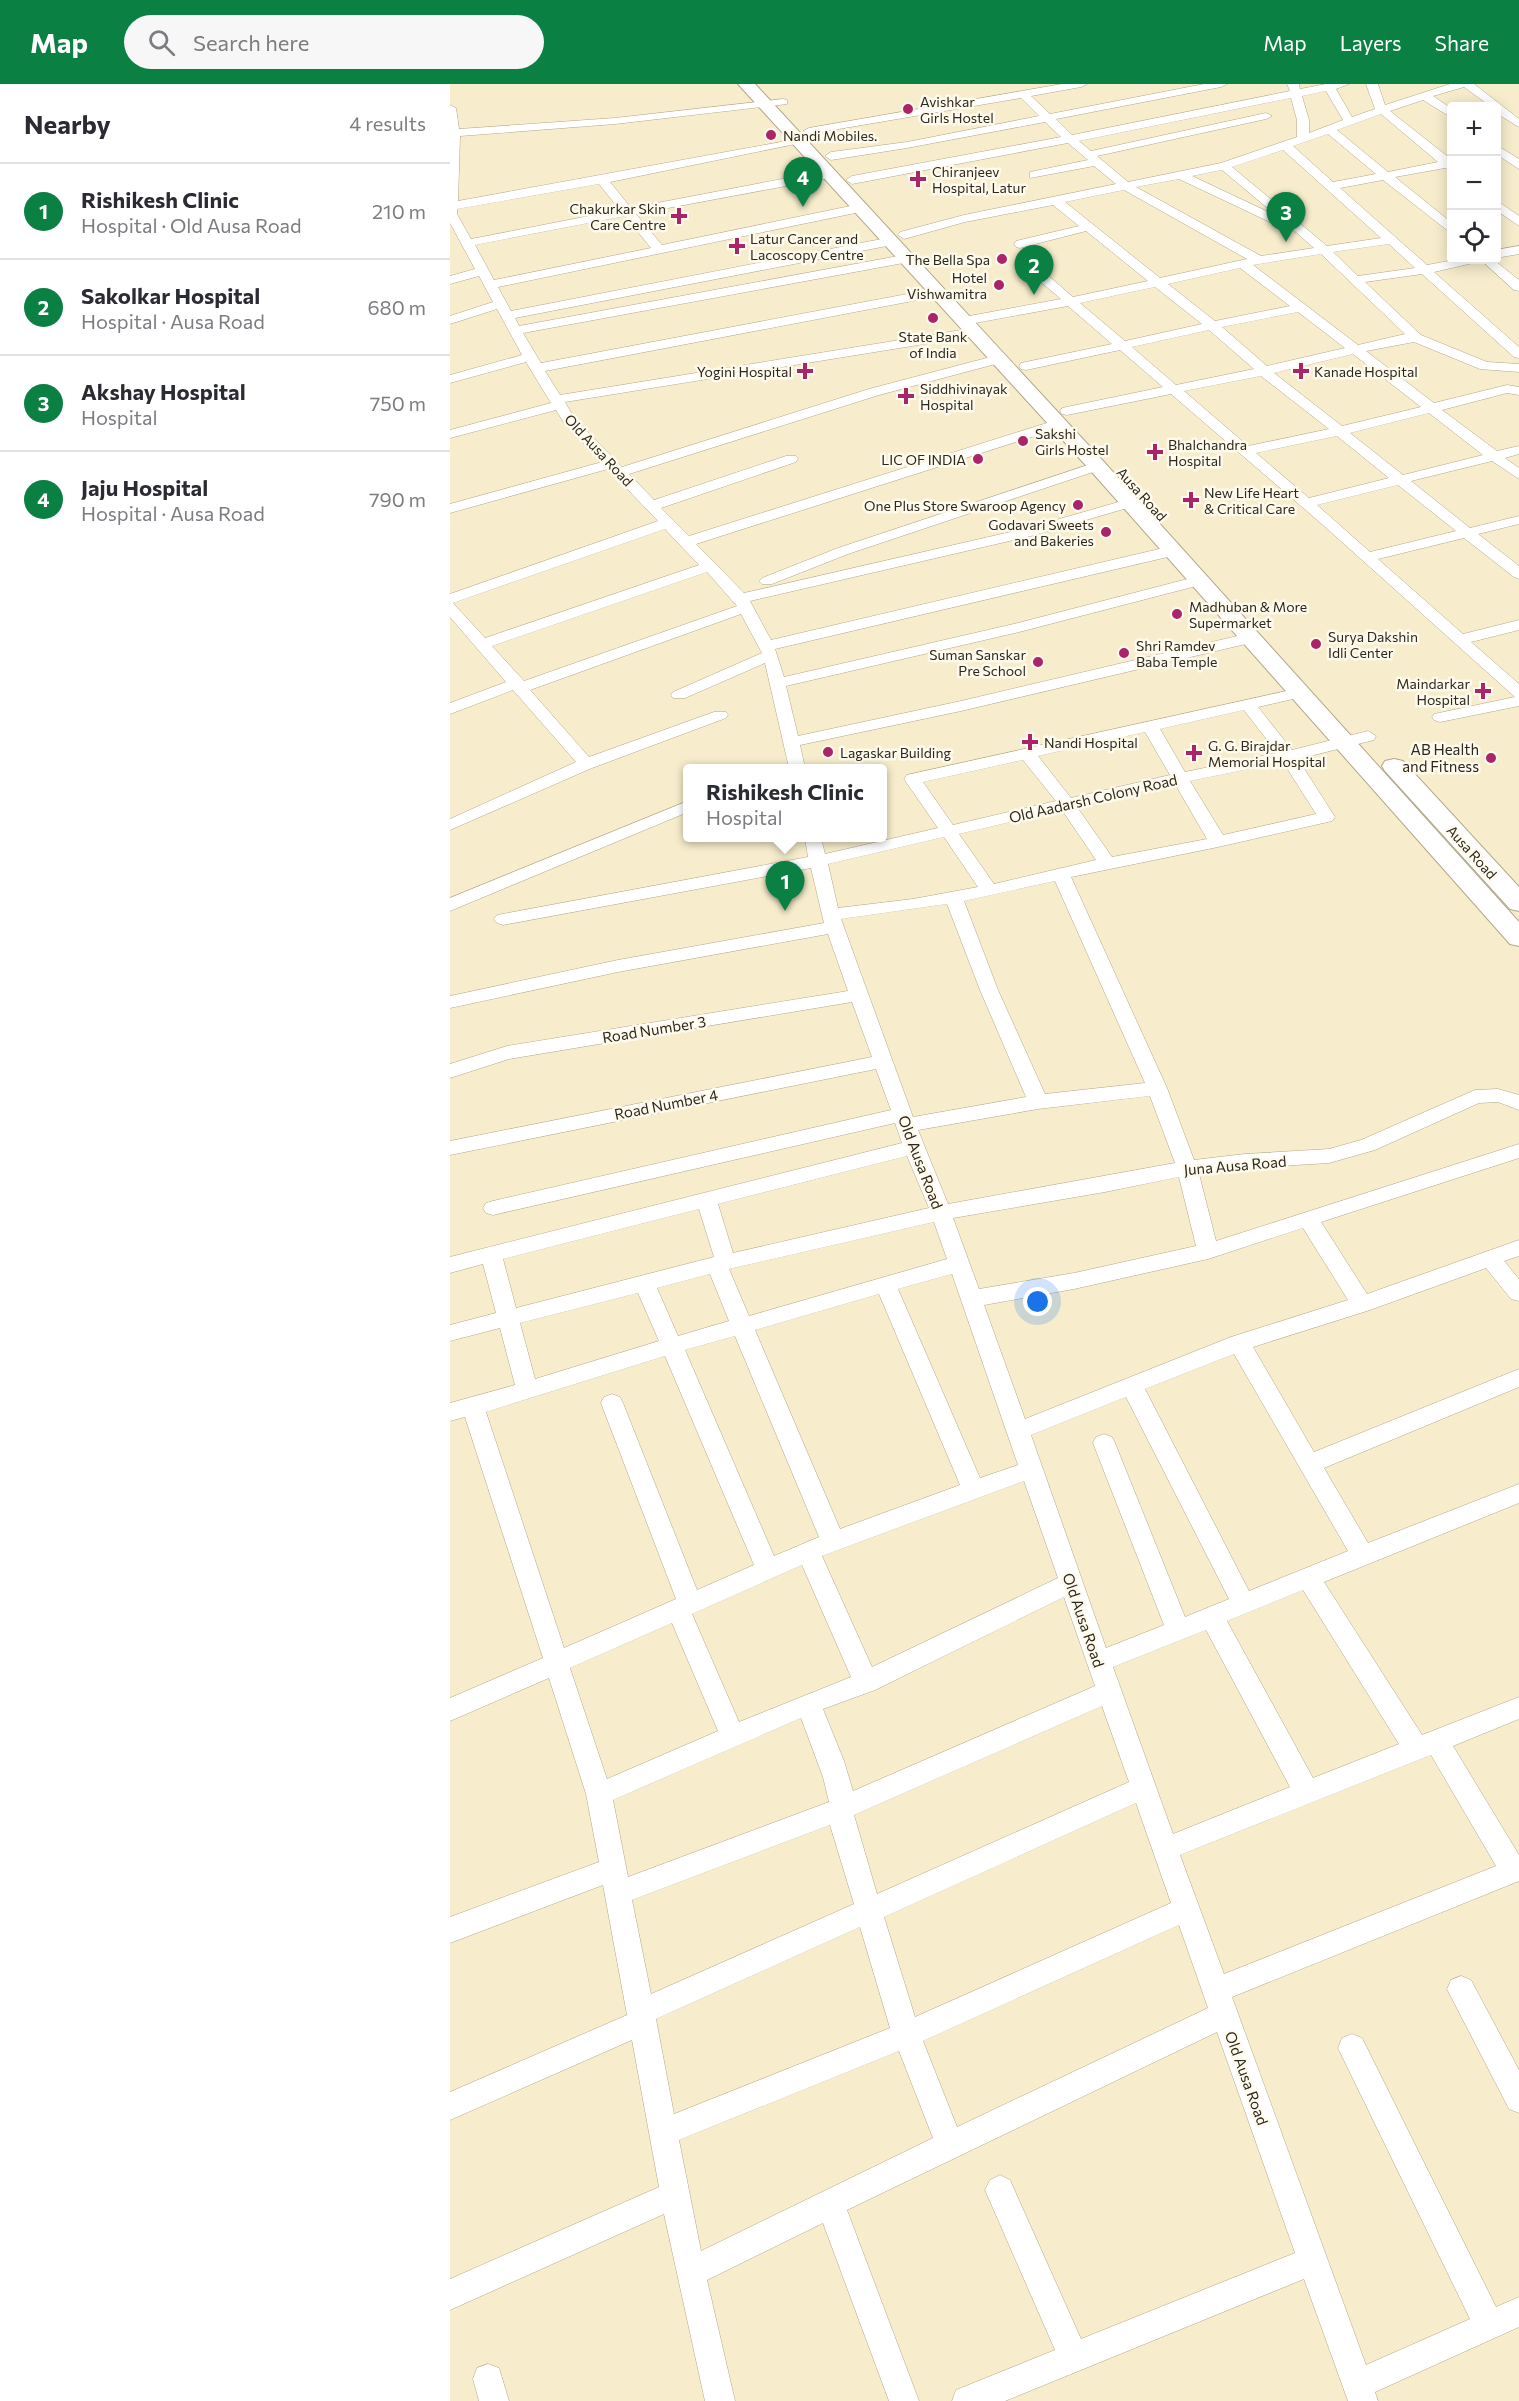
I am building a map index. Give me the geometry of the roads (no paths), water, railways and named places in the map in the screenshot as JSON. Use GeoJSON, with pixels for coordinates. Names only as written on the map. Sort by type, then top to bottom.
{"type":"FeatureCollection","features":[{"type":"Feature","properties":{"kind":"main road"},"geometry":{"type":"LineString","coordinates":[[746,84],[772,97],[830,165],[860,208],[898,238],[909,258],[939,292],[973,324],[998,359],[1063,418],[1097,466],[1129,503],[1519,938]]}},
{"type":"Feature","properties":{"kind":"main road","name":"Ausa Road"},"geometry":{"type":"LineString","coordinates":[[830,165],[852,180],[898,238],[973,324],[1026,366],[1063,418],[1162,517],[1322,688]]}},
{"type":"Feature","properties":{"kind":"main road","name":"Ausa Road"},"geometry":{"type":"LineString","coordinates":[[1351,718],[1519,903]]}},
{"type":"Feature","properties":{"kind":"street"},"geometry":{"type":"LineString","coordinates":[[450,108],[451,211],[807,136],[1081,84]]}},
{"type":"Feature","properties":{"kind":"street"},"geometry":{"type":"LineString","coordinates":[[460,240],[628,212],[907,146],[1221,84]]}},
{"type":"Feature","properties":{"kind":"street"},"geometry":{"type":"LineString","coordinates":[[852,180],[1070,139],[1294,88],[1329,87],[1342,84]]}},
{"type":"Feature","properties":{"kind":"street"},"geometry":{"type":"LineString","coordinates":[[1372,84],[1381,109],[1447,163]]}},
{"type":"Feature","properties":{"kind":"street"},"geometry":{"type":"LineString","coordinates":[[1113,177],[1224,166],[1303,140],[1440,87],[1461,84]]}},
{"type":"Feature","properties":{"kind":"street"},"geometry":{"type":"LineString","coordinates":[[1467,84],[1490,102]]}},
{"type":"Feature","properties":{"kind":"street"},"geometry":{"type":"LineString","coordinates":[[1329,87],[1349,121]]}},
{"type":"Feature","properties":{"kind":"street"},"geometry":{"type":"LineString","coordinates":[[1294,88],[1304,120],[1303,140]]}},
{"type":"Feature","properties":{"kind":"street"},"geometry":{"type":"LineString","coordinates":[[1023,94],[1091,159],[1125,186],[1259,260]]}},
{"type":"Feature","properties":{"kind":"street"},"geometry":{"type":"LineString","coordinates":[[1424,95],[1447,111]]}},
{"type":"Feature","properties":{"kind":"street"},"geometry":{"type":"LineString","coordinates":[[452,133],[615,121],[772,97]]}},
{"type":"Feature","properties":{"kind":"street"},"geometry":{"type":"LineString","coordinates":[[1501,111],[1519,124]]}},
{"type":"Feature","properties":{"kind":"street"},"geometry":{"type":"LineString","coordinates":[[1034,175],[1266,116]]}},
{"type":"Feature","properties":{"kind":"street"},"geometry":{"type":"LineString","coordinates":[[1329,129],[1447,226]]}},
{"type":"Feature","properties":{"kind":"street"},"geometry":{"type":"LineString","coordinates":[[1222,153],[1261,145],[1283,147],[1331,186],[1519,354]]}},
{"type":"Feature","properties":{"kind":"street"},"geometry":{"type":"LineString","coordinates":[[1501,152],[1519,151]]}},
{"type":"Feature","properties":{"kind":"street"},"geometry":{"type":"LineString","coordinates":[[1501,153],[1519,165]]}},
{"type":"Feature","properties":{"kind":"street"},"geometry":{"type":"LineString","coordinates":[[1224,166],[1309,236],[1416,338],[1485,366],[1503,369],[1519,368]]}},
{"type":"Feature","properties":{"kind":"street"},"geometry":{"type":"LineString","coordinates":[[1331,186],[1447,166]]}},
{"type":"Feature","properties":{"kind":"street"},"geometry":{"type":"LineString","coordinates":[[450,320],[898,238],[964,219],[1057,202],[1125,186],[1179,169],[1309,236]]}},
{"type":"Feature","properties":{"kind":"street"},"geometry":{"type":"LineString","coordinates":[[602,180],[659,249]]}},
{"type":"Feature","properties":{"kind":"street"},"geometry":{"type":"LineString","coordinates":[[1057,202],[1210,324],[1264,371],[1519,574]]}},
{"type":"Feature","properties":{"kind":"street"},"geometry":{"type":"LineString","coordinates":[[1501,207],[1519,222]]}},
{"type":"Feature","properties":{"kind":"street"},"geometry":{"type":"LineString","coordinates":[[489,285],[860,208]]}},
{"type":"Feature","properties":{"kind":"street","name":"Old Ausa Road"},"geometry":{"type":"LineString","coordinates":[[451,211],[460,240],[481,271],[533,363],[569,420],[740,600],[768,651],[796,764]]}},
{"type":"Feature","properties":{"kind":"street"},"geometry":{"type":"LineString","coordinates":[[1020,244],[1088,227]]}},
{"type":"Feature","properties":{"kind":"street"},"geometry":{"type":"LineString","coordinates":[[450,434],[557,402],[973,324],[1242,263],[1391,240]]}},
{"type":"Feature","properties":{"kind":"street"},"geometry":{"type":"LineString","coordinates":[[1501,253],[1519,250]]}},
{"type":"Feature","properties":{"kind":"street"},"geometry":{"type":"LineString","coordinates":[[515,331],[909,258]]}},
{"type":"Feature","properties":{"kind":"street"},"geometry":{"type":"LineString","coordinates":[[1242,263],[1519,475]]}},
{"type":"Feature","properties":{"kind":"street"},"geometry":{"type":"LineString","coordinates":[[1354,280],[1450,264]]}},
{"type":"Feature","properties":{"kind":"street"},"geometry":{"type":"LineString","coordinates":[[1491,264],[1519,287]]}},
{"type":"Feature","properties":{"kind":"street"},"geometry":{"type":"LineString","coordinates":[[450,280],[481,271]]}},
{"type":"Feature","properties":{"kind":"street"},"geometry":{"type":"LineString","coordinates":[[1040,275],[1306,503],[1519,693]]}},
{"type":"Feature","properties":{"kind":"street"},"geometry":{"type":"LineString","coordinates":[[450,380],[533,363],[939,292]]}},
{"type":"Feature","properties":{"kind":"street"},"geometry":{"type":"LineString","coordinates":[[1026,366],[1125,346],[1210,324],[1298,308]]}},
{"type":"Feature","properties":{"kind":"street"},"geometry":{"type":"LineString","coordinates":[[686,542],[1063,418],[1173,388],[1416,338]]}},
{"type":"Feature","properties":{"kind":"street"},"geometry":{"type":"LineString","coordinates":[[450,509],[615,468],[874,392],[998,359]]}},
{"type":"Feature","properties":{"kind":"street"},"geometry":{"type":"LineString","coordinates":[[1244,451],[1341,431],[1507,389],[1519,391]]}},
{"type":"Feature","properties":{"kind":"street"},"geometry":{"type":"LineString","coordinates":[[1306,503],[1519,450]]}},
{"type":"Feature","properties":{"kind":"street"},"geometry":{"type":"LineString","coordinates":[[652,506],[791,459]]}},
{"type":"Feature","properties":{"kind":"street"},"geometry":{"type":"LineString","coordinates":[[740,600],[843,551],[1097,466]]}},
{"type":"Feature","properties":{"kind":"street"},"geometry":{"type":"LineString","coordinates":[[450,709],[766,592],[1031,532],[1129,503]]}},
{"type":"Feature","properties":{"kind":"street"},"geometry":{"type":"LineString","coordinates":[[1367,557],[1519,520]]}},
{"type":"Feature","properties":{"kind":"street"},"geometry":{"type":"LineString","coordinates":[[450,599],[668,523]]}},
{"type":"Feature","properties":{"kind":"street"},"geometry":{"type":"LineString","coordinates":[[680,695],[768,651],[1172,551]]}},
{"type":"Feature","properties":{"kind":"street"},"geometry":{"type":"LineString","coordinates":[[483,644],[710,566]]}},
{"type":"Feature","properties":{"kind":"street"},"geometry":{"type":"LineString","coordinates":[[777,683],[1019,627],[1199,581]]}},
{"type":"Feature","properties":{"kind":"street"},"geometry":{"type":"LineString","coordinates":[[450,607],[520,685],[586,764]]}},
{"type":"Feature","properties":{"kind":"street"},"geometry":{"type":"LineString","coordinates":[[1460,640],[1519,624]]}},
{"type":"Feature","properties":{"kind":"street"},"geometry":{"type":"LineString","coordinates":[[450,632],[466,626]]}},
{"type":"Feature","properties":{"kind":"street"},"geometry":{"type":"LineString","coordinates":[[791,742],[961,706],[1250,638]]}},
{"type":"Feature","properties":{"kind":"street"},"geometry":{"type":"LineString","coordinates":[[989,891],[913,779],[1299,693]]}},
{"type":"Feature","properties":{"kind":"street"},"geometry":{"type":"LineString","coordinates":[[1440,717],[1519,701]]}},
{"type":"Feature","properties":{"kind":"street"},"geometry":{"type":"LineString","coordinates":[[450,1002],[832,921],[989,891],[1107,862],[1218,842],[1326,817],[1288,756],[1248,705]]}},
{"type":"Feature","properties":{"kind":"street"},"geometry":{"type":"LineString","coordinates":[[450,825],[586,764],[720,715]]}},
{"type":"Feature","properties":{"kind":"street"},"geometry":{"type":"LineString","coordinates":[[1150,727],[1218,842]]}},
{"type":"Feature","properties":{"kind":"street","name":"Old Aadarsh Colony Road"},"geometry":{"type":"LineString","coordinates":[[887,839],[948,831],[1179,778],[1288,756],[1368,736]]}},
{"type":"Feature","properties":{"kind":"street"},"geometry":{"type":"LineString","coordinates":[[1027,754],[1107,862]]}},
{"type":"Feature","properties":{"kind":"street"},"geometry":{"type":"LineString","coordinates":[[450,905],[683,808]]}},
{"type":"Feature","properties":{"kind":"street","name":"Old Aadarsh Colony Road"},"geometry":{"type":"LineString","coordinates":[[503,919],[815,849],[867,842]]}},
{"type":"Feature","properties":{"kind":"street","name":"Old Ausa Road"},"geometry":{"type":"LineString","coordinates":[[815,849],[832,921],[941,1213],[1070,1583],[1360,2393]]}},
{"type":"Feature","properties":{"kind":"street"},"geometry":{"type":"LineString","coordinates":[[1060,873],[1157,1088],[1187,1168],[1208,1251]]}},
{"type":"Feature","properties":{"kind":"street"},"geometry":{"type":"LineString","coordinates":[[953,897],[989,990],[1038,1102]]}},
{"type":"Feature","properties":{"kind":"street","name":"Road Number 3"},"geometry":{"type":"LineString","coordinates":[[450,1071],[507,1053],[860,995]]}},
{"type":"Feature","properties":{"kind":"street","name":"Road Number 4"},"geometry":{"type":"LineString","coordinates":[[450,1148],[883,1061]]}},
{"type":"Feature","properties":{"kind":"street"},"geometry":{"type":"LineString","coordinates":[[493,1208],[1038,1102],[1157,1088]]}},
{"type":"Feature","properties":{"kind":"street","name":"Juna Ausa Road"},"geometry":{"type":"LineString","coordinates":[[450,1333],[721,1263],[941,1213],[1105,1185],[1187,1168],[1245,1161],[1329,1156],[1368,1146],[1475,1097],[1490,1094],[1504,1096],[1519,1103]]}},
{"type":"Feature","properties":{"kind":"street"},"geometry":{"type":"LineString","coordinates":[[450,1265],[706,1200],[908,1129]]}},
{"type":"Feature","properties":{"kind":"street"},"geometry":{"type":"LineString","coordinates":[[970,1299],[1074,1281],[1208,1251],[1519,1151]]}},
{"type":"Feature","properties":{"kind":"street"},"geometry":{"type":"LineString","coordinates":[[706,1200],[721,1263],[742,1326],[833,1540]]}},
{"type":"Feature","properties":{"kind":"street"},"geometry":{"type":"LineString","coordinates":[[1308,1219],[1362,1304]]}},
{"type":"Feature","properties":{"kind":"street"},"geometry":{"type":"LineString","coordinates":[[1017,1431],[1239,1343],[1362,1304],[1519,1248]]}},
{"type":"Feature","properties":{"kind":"street"},"geometry":{"type":"LineString","coordinates":[[491,1254],[527,1390]]}},
{"type":"Feature","properties":{"kind":"street"},"geometry":{"type":"LineString","coordinates":[[1490,1259],[1519,1293]]}},
{"type":"Feature","properties":{"kind":"street"},"geometry":{"type":"LineString","coordinates":[[720,2401],[690,2272],[599,1794],[555,1664],[503,1492],[461,1410],[671,1346],[958,1264]]}},
{"type":"Feature","properties":{"kind":"street"},"geometry":{"type":"LineString","coordinates":[[644,1282],[768,1569]]}},
{"type":"Feature","properties":{"kind":"street"},"geometry":{"type":"LineString","coordinates":[[886,1285],[974,1490]]}},
{"type":"Feature","properties":{"kind":"street"},"geometry":{"type":"LineString","coordinates":[[1239,1343],[1363,1556]]}},
{"type":"Feature","properties":{"kind":"street"},"geometry":{"type":"LineString","coordinates":[[1310,1464],[1519,1378]]}},
{"type":"Feature","properties":{"kind":"street"},"geometry":{"type":"LineString","coordinates":[[1132,1386],[1245,1604]]}},
{"type":"Feature","properties":{"kind":"street"},"geometry":{"type":"LineString","coordinates":[[612,1403],[684,1606],[734,1737]]}},
{"type":"Feature","properties":{"kind":"street"},"geometry":{"type":"LineString","coordinates":[[1104,1443],[1178,1631]]}},
{"type":"Feature","properties":{"kind":"street"},"geometry":{"type":"LineString","coordinates":[[450,1710],[833,1540],[1032,1469]]}},
{"type":"Feature","properties":{"kind":"street"},"geometry":{"type":"LineString","coordinates":[[1099,1662],[1519,1493]]}},
{"type":"Feature","properties":{"kind":"street"},"geometry":{"type":"LineString","coordinates":[[808,1552],[866,1682]]}},
{"type":"Feature","properties":{"kind":"street"},"geometry":{"type":"LineString","coordinates":[[690,2272],[950,2145],[1220,2003],[1517,1870],[1308,1578]]}},
{"type":"Feature","properties":{"kind":"street"},"geometry":{"type":"LineString","coordinates":[[599,1794],[808,1704],[866,1682],[1070,1583]]}},
{"type":"Feature","properties":{"kind":"street"},"geometry":{"type":"LineString","coordinates":[[1212,1617],[1307,1793]]}},
{"type":"Feature","properties":{"kind":"street"},"geometry":{"type":"LineString","coordinates":[[450,1930],[616,1881],[843,1808],[1109,1691]]}},
{"type":"Feature","properties":{"kind":"street"},"geometry":{"type":"LineString","coordinates":[[808,1704],[839,1785],[843,1808],[841,1817],[906,2035],[950,2145]]}},
{"type":"Feature","properties":{"kind":"street"},"geometry":{"type":"LineString","coordinates":[[1165,1849],[1519,1708]]}},
{"type":"Feature","properties":{"kind":"street"},"geometry":{"type":"LineString","coordinates":[[450,2106],[868,1909],[1143,1788]]}},
{"type":"Feature","properties":{"kind":"street"},"geometry":{"type":"LineString","coordinates":[[663,2132],[906,2035],[1186,1909]]}},
{"type":"Feature","properties":{"kind":"street"},"geometry":{"type":"LineString","coordinates":[[1461,1989],[1519,2099]]}},
{"type":"Feature","properties":{"kind":"street"},"geometry":{"type":"LineString","coordinates":[[1352,2048],[1489,2325]]}},
{"type":"Feature","properties":{"kind":"street"},"geometry":{"type":"LineString","coordinates":[[1000,2190],[1074,2358]]}},
{"type":"Feature","properties":{"kind":"street"},"geometry":{"type":"LineString","coordinates":[[450,2295],[675,2195]]}},
{"type":"Feature","properties":{"kind":"street"},"geometry":{"type":"LineString","coordinates":[[830,2203],[904,2401]]}},
{"type":"Feature","properties":{"kind":"street"},"geometry":{"type":"LineString","coordinates":[[967,2401],[1312,2261]]}},
{"type":"Feature","properties":{"kind":"street"},"geometry":{"type":"LineString","coordinates":[[1360,2393],[1489,2325],[1519,2312]]}},
{"type":"Feature","properties":{"kind":"place","name":"Avishkar Girls Hostel"},"geometry":{"type":"Point","coordinates":[908,109]}},
{"type":"Feature","properties":{"kind":"place","name":"Nandi Mobiles."},"geometry":{"type":"Point","coordinates":[771,135]}},
{"type":"Feature","properties":{"kind":"place","name":"Chiranjeev Hospital, Latur"},"geometry":{"type":"Point","coordinates":[918,179]}},
{"type":"Feature","properties":{"kind":"place","name":"Jaju Hospital"},"geometry":{"type":"Point","coordinates":[803,207]}},
{"type":"Feature","properties":{"kind":"place","name":"Chakurkar Skin Care Centre"},"geometry":{"type":"Point","coordinates":[679,216]}},
{"type":"Feature","properties":{"kind":"place","name":"Akshay Hospital"},"geometry":{"type":"Point","coordinates":[1286,242]}},
{"type":"Feature","properties":{"kind":"place","name":"Latur Cancer and Lacoscopy Centre"},"geometry":{"type":"Point","coordinates":[737,246]}},
{"type":"Feature","properties":{"kind":"place","name":"The Bella Spa"},"geometry":{"type":"Point","coordinates":[1002,259]}},
{"type":"Feature","properties":{"kind":"place","name":"Hotel Vishwamitra"},"geometry":{"type":"Point","coordinates":[999,285]}},
{"type":"Feature","properties":{"kind":"place","name":"Sakolkar Hospital"},"geometry":{"type":"Point","coordinates":[1034,295]}},
{"type":"Feature","properties":{"kind":"place","name":"State Bank of India"},"geometry":{"type":"Point","coordinates":[933,318]}},
{"type":"Feature","properties":{"kind":"place","name":"Yogini Hospital"},"geometry":{"type":"Point","coordinates":[805,371]}},
{"type":"Feature","properties":{"kind":"place","name":"Kanade Hospital"},"geometry":{"type":"Point","coordinates":[1301,371]}},
{"type":"Feature","properties":{"kind":"place","name":"Siddhivinayak Hospital"},"geometry":{"type":"Point","coordinates":[906,396]}},
{"type":"Feature","properties":{"kind":"place","name":"Sakshi Girls Hostel"},"geometry":{"type":"Point","coordinates":[1023,441]}},
{"type":"Feature","properties":{"kind":"place","name":"Bhalchandra Hospital"},"geometry":{"type":"Point","coordinates":[1155,452]}},
{"type":"Feature","properties":{"kind":"place","name":"LIC OF INDIA"},"geometry":{"type":"Point","coordinates":[978,459]}},
{"type":"Feature","properties":{"kind":"place","name":"New Life Heart & Critical Care"},"geometry":{"type":"Point","coordinates":[1191,500]}},
{"type":"Feature","properties":{"kind":"place","name":"One Plus Store Swaroop Agency"},"geometry":{"type":"Point","coordinates":[1078,505]}},
{"type":"Feature","properties":{"kind":"place","name":"Godavari Sweets and Bakeries"},"geometry":{"type":"Point","coordinates":[1106,532]}},
{"type":"Feature","properties":{"kind":"place","name":"Madhuban & More Supermarket"},"geometry":{"type":"Point","coordinates":[1177,614]}},
{"type":"Feature","properties":{"kind":"place","name":"Surya Dakshin Idli Center"},"geometry":{"type":"Point","coordinates":[1316,644]}},
{"type":"Feature","properties":{"kind":"place","name":"Shri Ramdev Baba Temple"},"geometry":{"type":"Point","coordinates":[1124,653]}},
{"type":"Feature","properties":{"kind":"place","name":"Suman Sanskar Pre School"},"geometry":{"type":"Point","coordinates":[1038,662]}},
{"type":"Feature","properties":{"kind":"place","name":"Maindarkar Hospital"},"geometry":{"type":"Point","coordinates":[1483,691]}},
{"type":"Feature","properties":{"kind":"place","name":"Nandi Hospital"},"geometry":{"type":"Point","coordinates":[1030,742]}},
{"type":"Feature","properties":{"kind":"place","name":"Lagaskar Building"},"geometry":{"type":"Point","coordinates":[828,752]}},
{"type":"Feature","properties":{"kind":"place","name":"G. G. Birajdar Memorial Hospital"},"geometry":{"type":"Point","coordinates":[1194,753]}},
{"type":"Feature","properties":{"kind":"place","name":"AB Health and Fitness"},"geometry":{"type":"Point","coordinates":[1491,758]}},
{"type":"Feature","properties":{"kind":"place","name":"Rishikesh Clinic"},"geometry":{"type":"Point","coordinates":[785,911]}}]}
